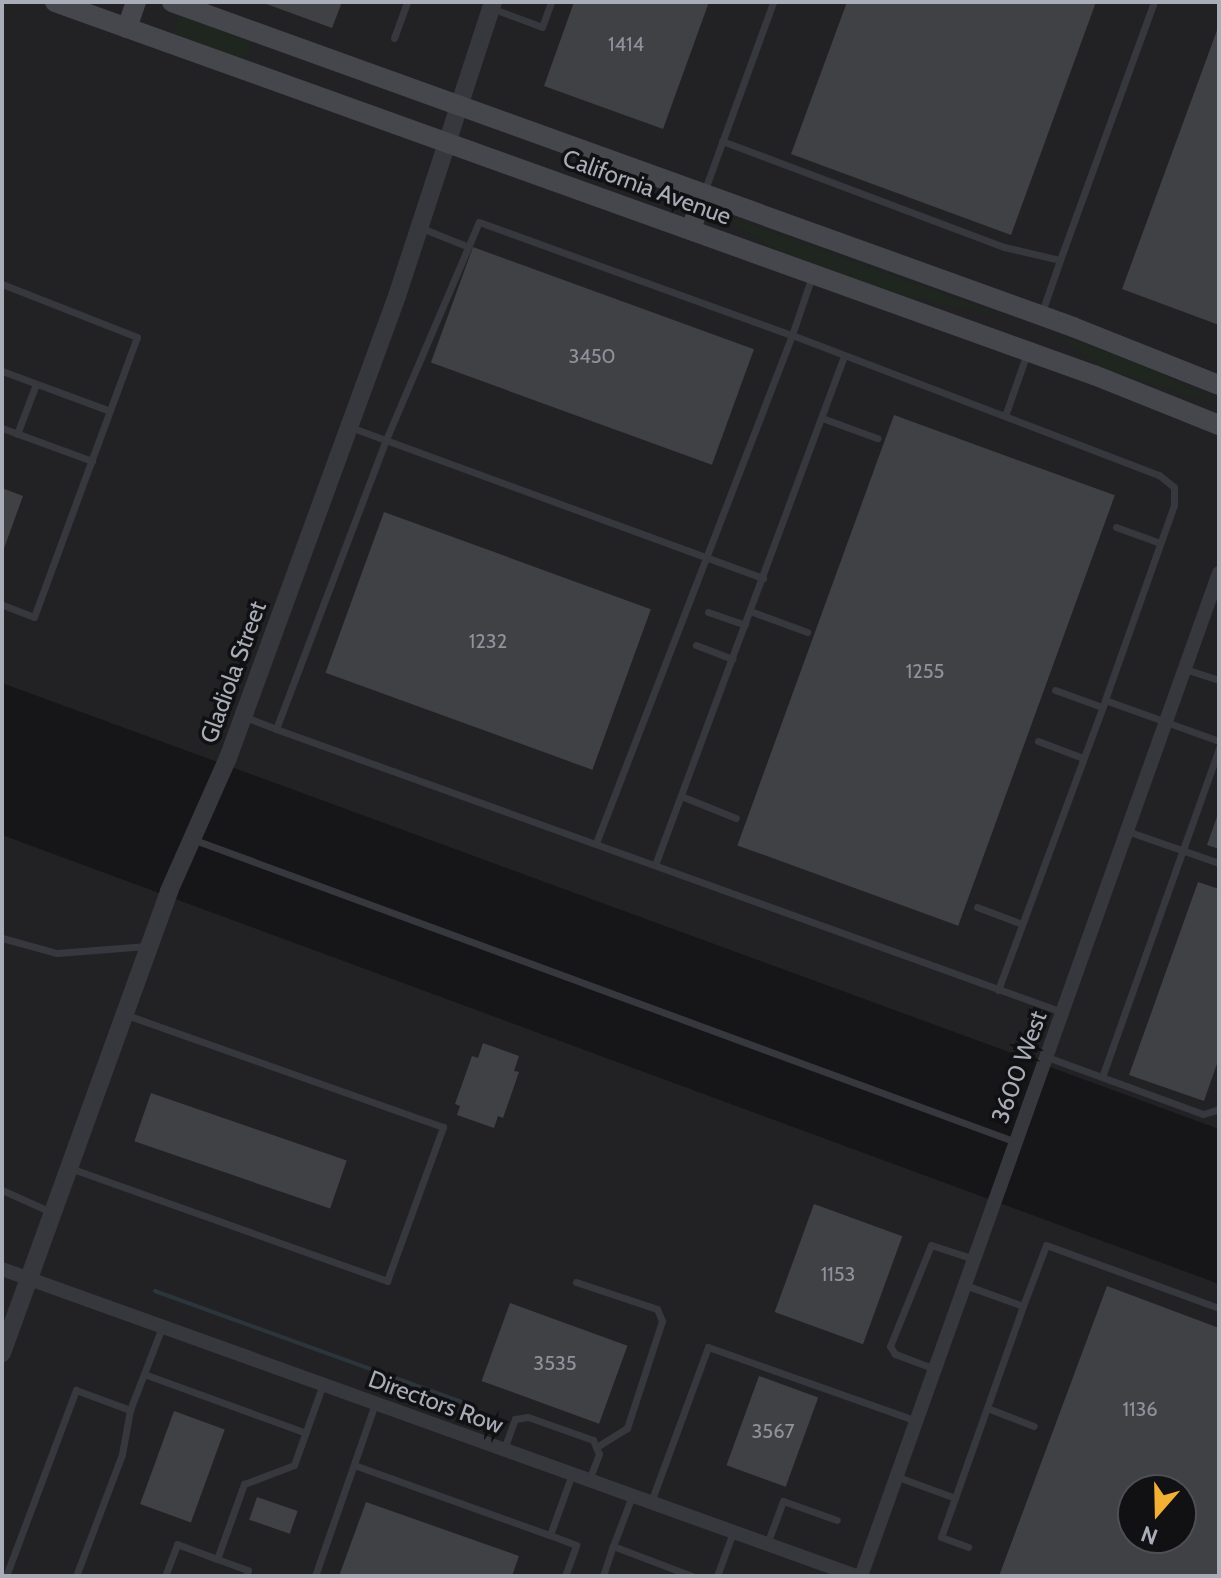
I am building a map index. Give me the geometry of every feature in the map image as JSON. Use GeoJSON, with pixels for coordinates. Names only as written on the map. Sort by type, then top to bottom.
{"type":"FeatureCollection","features":[{"type":"Feature","properties":{"kind":"main road","name":"California Avenue"},"geometry":{"type":"LineString","coordinates":[[55,2],[1027,351],[1219,425]]}},
{"type":"Feature","properties":{"kind":"main road"},"geometry":{"type":"LineString","coordinates":[[127,28],[136,2]]}},
{"type":"Feature","properties":{"kind":"main road","name":"California Avenue"},"geometry":{"type":"LineString","coordinates":[[172,2],[1041,315],[1219,385]]}},
{"type":"Feature","properties":{"kind":"main road"},"geometry":{"type":"LineString","coordinates":[[691,230],[703,194]]}},
{"type":"Feature","properties":{"kind":"main road"},"geometry":{"type":"LineString","coordinates":[[1027,351],[1041,315]]}},
{"type":"Feature","properties":{"kind":"street","name":"Gladiola Street"},"geometry":{"type":"LineString","coordinates":[[2,1353],[149,946],[242,717],[348,427],[419,227],[492,5]]}},
{"type":"Feature","properties":{"kind":"street","name":"3600 West"},"geometry":{"type":"LineString","coordinates":[[859,1576],[1219,573]]}},
{"type":"Feature","properties":{"kind":"street","name":"Directors Row"},"geometry":{"type":"LineString","coordinates":[[2,1269],[859,1576]]}},
{"type":"Feature","properties":{"kind":"lane"},"geometry":{"type":"LineString","coordinates":[[394,38],[407,2]]}},
{"type":"Feature","properties":{"kind":"lane"},"geometry":{"type":"LineString","coordinates":[[492,5],[542,27],[551,2]]}},
{"type":"Feature","properties":{"kind":"lane"},"geometry":{"type":"LineString","coordinates":[[703,194],[773,2]]}},
{"type":"Feature","properties":{"kind":"lane"},"geometry":{"type":"LineString","coordinates":[[1041,315],[1154,2]]}},
{"type":"Feature","properties":{"kind":"lane"},"geometry":{"type":"LineString","coordinates":[[722,141],[1004,247],[1060,260]]}},
{"type":"Feature","properties":{"kind":"lane"},"geometry":{"type":"LineString","coordinates":[[276,729],[385,442],[473,228],[486,221],[1159,475],[1174,487],[1174,505],[998,990]]}},
{"type":"Feature","properties":{"kind":"lane"},"geometry":{"type":"LineString","coordinates":[[419,227],[466,246]]}},
{"type":"Feature","properties":{"kind":"lane"},"geometry":{"type":"LineString","coordinates":[[596,843],[813,274]]}},
{"type":"Feature","properties":{"kind":"lane"},"geometry":{"type":"LineString","coordinates":[[2,284],[137,337],[34,617],[2,605]]}},
{"type":"Feature","properties":{"kind":"lane"},"geometry":{"type":"LineString","coordinates":[[1005,416],[1027,351]]}},
{"type":"Feature","properties":{"kind":"lane"},"geometry":{"type":"LineString","coordinates":[[655,865],[844,356]]}},
{"type":"Feature","properties":{"kind":"lane"},"geometry":{"type":"LineString","coordinates":[[2,371],[110,411]]}},
{"type":"Feature","properties":{"kind":"lane"},"geometry":{"type":"LineString","coordinates":[[17,434],[36,384]]}},
{"type":"Feature","properties":{"kind":"lane"},"geometry":{"type":"LineString","coordinates":[[822,418],[877,438]]}},
{"type":"Feature","properties":{"kind":"lane"},"geometry":{"type":"LineString","coordinates":[[348,427],[763,578]]}},
{"type":"Feature","properties":{"kind":"lane"},"geometry":{"type":"LineString","coordinates":[[2,428],[92,461]]}},
{"type":"Feature","properties":{"kind":"lane"},"geometry":{"type":"LineString","coordinates":[[1116,527],[1160,543]]}},
{"type":"Feature","properties":{"kind":"lane"},"geometry":{"type":"LineString","coordinates":[[750,611],[807,632]]}},
{"type":"Feature","properties":{"kind":"lane"},"geometry":{"type":"LineString","coordinates":[[708,612],[745,625]]}},
{"type":"Feature","properties":{"kind":"lane"},"geometry":{"type":"LineString","coordinates":[[696,645],[732,659]]}},
{"type":"Feature","properties":{"kind":"lane"},"geometry":{"type":"LineString","coordinates":[[1185,669],[1219,680]]}},
{"type":"Feature","properties":{"kind":"lane"},"geometry":{"type":"LineString","coordinates":[[1055,690],[1166,722],[1219,741]]}},
{"type":"Feature","properties":{"kind":"lane"},"geometry":{"type":"LineString","coordinates":[[242,717],[1062,1012]]}},
{"type":"Feature","properties":{"kind":"lane"},"geometry":{"type":"LineString","coordinates":[[1038,741],[1083,758]]}},
{"type":"Feature","properties":{"kind":"lane"},"geometry":{"type":"LineString","coordinates":[[1102,1077],[1219,748]]}},
{"type":"Feature","properties":{"kind":"lane"},"geometry":{"type":"LineString","coordinates":[[681,796],[736,818]]}},
{"type":"Feature","properties":{"kind":"lane"},"geometry":{"type":"LineString","coordinates":[[1127,831],[1219,863]]}},
{"type":"Feature","properties":{"kind":"lane"},"geometry":{"type":"LineString","coordinates":[[192,839],[1016,1142]]}},
{"type":"Feature","properties":{"kind":"lane"},"geometry":{"type":"LineString","coordinates":[[977,907],[1022,924]]}},
{"type":"Feature","properties":{"kind":"lane"},"geometry":{"type":"LineString","coordinates":[[2,938],[57,953],[149,946]]}},
{"type":"Feature","properties":{"kind":"lane"},"geometry":{"type":"LineString","coordinates":[[70,1168],[387,1281],[443,1127],[124,1014]]}},
{"type":"Feature","properties":{"kind":"lane"},"geometry":{"type":"LineString","coordinates":[[1047,1057],[1203,1114],[1219,1109]]}},
{"type":"Feature","properties":{"kind":"lane"},"geometry":{"type":"LineString","coordinates":[[2,1190],[53,1212]]}},
{"type":"Feature","properties":{"kind":"lane"},"geometry":{"type":"LineString","coordinates":[[935,1369],[895,1354],[890,1346],[931,1245],[974,1259]]}},
{"type":"Feature","properties":{"kind":"lane"},"geometry":{"type":"LineString","coordinates":[[968,1547],[941,1537],[1046,1245],[1219,1308]]}},
{"type":"Feature","properties":{"kind":"lane"},"geometry":{"type":"LineString","coordinates":[[576,1282],[657,1309],[662,1321],[627,1428],[598,1446],[589,1480]]}},
{"type":"Feature","properties":{"kind":"lane"},"geometry":{"type":"LineString","coordinates":[[965,1285],[1023,1306]]}},
{"type":"Feature","properties":{"kind":"lane"},"geometry":{"type":"LineString","coordinates":[[76,1576],[122,1454],[130,1410],[162,1326]]}},
{"type":"Feature","properties":{"kind":"lane"},"geometry":{"type":"LineString","coordinates":[[651,1502],[708,1347],[917,1421]]}},
{"type":"Feature","properties":{"kind":"lane"},"geometry":{"type":"LineString","coordinates":[[144,1374],[306,1433]]}},
{"type":"Feature","properties":{"kind":"lane"},"geometry":{"type":"LineString","coordinates":[[217,1559],[244,1484],[294,1465],[323,1384]]}},
{"type":"Feature","properties":{"kind":"lane"},"geometry":{"type":"LineString","coordinates":[[6,1576],[76,1390],[130,1410]]}},
{"type":"Feature","properties":{"kind":"lane"},"geometry":{"type":"LineString","coordinates":[[315,1576],[376,1403]]}},
{"type":"Feature","properties":{"kind":"lane"},"geometry":{"type":"LineString","coordinates":[[987,1408],[1034,1426]]}},
{"type":"Feature","properties":{"kind":"lane"},"geometry":{"type":"LineString","coordinates":[[504,1449],[521,1415],[598,1446]]}},
{"type":"Feature","properties":{"kind":"lane"},"geometry":{"type":"LineString","coordinates":[[354,1465],[576,1545],[565,1576]]}},
{"type":"Feature","properties":{"kind":"lane"},"geometry":{"type":"LineString","coordinates":[[550,1535],[572,1474]]}},
{"type":"Feature","properties":{"kind":"lane"},"geometry":{"type":"LineString","coordinates":[[897,1477],[955,1498]]}},
{"type":"Feature","properties":{"kind":"lane"},"geometry":{"type":"LineString","coordinates":[[603,1576],[632,1495]]}},
{"type":"Feature","properties":{"kind":"lane"},"geometry":{"type":"LineString","coordinates":[[767,1544],[783,1501],[837,1520]]}},
{"type":"Feature","properties":{"kind":"lane"},"geometry":{"type":"LineString","coordinates":[[717,1576],[733,1532]]}},
{"type":"Feature","properties":{"kind":"lane"},"geometry":{"type":"LineString","coordinates":[[165,1576],[177,1544],[248,1570],[246,1576]]}},
{"type":"Feature","properties":{"kind":"lane"},"geometry":{"type":"LineString","coordinates":[[613,1546],[692,1576]]}},
{"type":"Feature","properties":{"kind":"shaded area"},"geometry":{"type":"Polygon","coordinates":[[[2,2],[1219,2],[1219,1129],[2,683],[2,2]]]}},
{"type":"Feature","properties":{"kind":"shaded area"},"geometry":{"type":"Polygon","coordinates":[[[179,15],[251,41],[245,60],[172,34],[179,15]]]}},
{"type":"Feature","properties":{"kind":"shaded area"},"geometry":{"type":"Polygon","coordinates":[[[719,213],[1011,318],[896,295],[776,251],[719,213]]]}},
{"type":"Feature","properties":{"kind":"shaded area"},"geometry":{"type":"Polygon","coordinates":[[[1056,335],[1139,362],[1219,404],[1107,371],[1056,335]]]}},
{"type":"Feature","properties":{"kind":"shaded area"},"geometry":{"type":"Polygon","coordinates":[[[2,835],[1219,1284],[1219,1576],[2,1576],[2,835]]]}},
{"type":"Feature","properties":{"kind":"building"},"geometry":{"type":"Polygon","coordinates":[[[261,2],[342,2],[332,28],[261,2]]]}},
{"type":"Feature","properties":{"kind":"building"},"geometry":{"type":"Polygon","coordinates":[[[574,2],[709,2],[663,129],[544,86],[574,2]]]}},
{"type":"Feature","properties":{"kind":"building"},"geometry":{"type":"Polygon","coordinates":[[[847,2],[1096,2],[1011,235],[791,154],[847,2]]]}},
{"type":"Feature","properties":{"kind":"building"},"geometry":{"type":"Polygon","coordinates":[[[1219,25],[1219,325],[1122,289],[1219,25]]]}},
{"type":"Feature","properties":{"kind":"building"},"geometry":{"type":"Polygon","coordinates":[[[473,247],[754,349],[712,465],[431,363],[473,247]]]}},
{"type":"Feature","properties":{"kind":"building"},"geometry":{"type":"Polygon","coordinates":[[[894,415],[1115,495],[958,926],[737,845],[894,415]]]}},
{"type":"Feature","properties":{"kind":"building"},"geometry":{"type":"Polygon","coordinates":[[[2,488],[23,496],[2,554],[2,488]]]}},
{"type":"Feature","properties":{"kind":"building"},"geometry":{"type":"Polygon","coordinates":[[[384,512],[651,609],[592,770],[326,673],[384,512]]]}},
{"type":"Feature","properties":{"kind":"building"},"geometry":{"type":"Polygon","coordinates":[[[1219,811],[1219,849],[1207,845],[1219,811]]]}},
{"type":"Feature","properties":{"kind":"building"},"geometry":{"type":"Polygon","coordinates":[[[1198,882],[1219,889],[1219,1058],[1204,1101],[1129,1075],[1198,882]]]}},
{"type":"Feature","properties":{"kind":"building"},"geometry":{"type":"Polygon","coordinates":[[[483,1043],[519,1056],[514,1071],[519,1072],[503,1118],[498,1116],[494,1128],[457,1115],[460,1106],[455,1104],[472,1056],[478,1058],[483,1043]]]}},
{"type":"Feature","properties":{"kind":"building"},"geometry":{"type":"Polygon","coordinates":[[[151,1093],[347,1160],[330,1209],[134,1141],[151,1093]]]}},
{"type":"Feature","properties":{"kind":"building"},"geometry":{"type":"Polygon","coordinates":[[[814,1204],[902,1236],[863,1344],[775,1312],[814,1204]]]}},
{"type":"Feature","properties":{"kind":"building"},"geometry":{"type":"Polygon","coordinates":[[[1107,1286],[1219,1328],[1219,1576],[999,1576],[1107,1286]]]}},
{"type":"Feature","properties":{"kind":"building"},"geometry":{"type":"Polygon","coordinates":[[[510,1303],[627,1346],[599,1424],[482,1381],[510,1303]]]}},
{"type":"Feature","properties":{"kind":"building"},"geometry":{"type":"Polygon","coordinates":[[[759,1376],[818,1398],[786,1487],[727,1465],[759,1376]]]}},
{"type":"Feature","properties":{"kind":"building"},"geometry":{"type":"Polygon","coordinates":[[[174,1411],[225,1429],[191,1522],[140,1504],[174,1411]]]}},
{"type":"Feature","properties":{"kind":"building"},"geometry":{"type":"Polygon","coordinates":[[[257,1497],[298,1511],[290,1534],[249,1520],[257,1497]]]}},
{"type":"Feature","properties":{"kind":"building"},"geometry":{"type":"Polygon","coordinates":[[[366,1502],[519,1556],[512,1576],[339,1576],[366,1502]]]}},
{"type":"Feature","properties":{"kind":"waterway"},"geometry":{"type":"LineString","coordinates":[[155,1291],[462,1402]]}}]}
